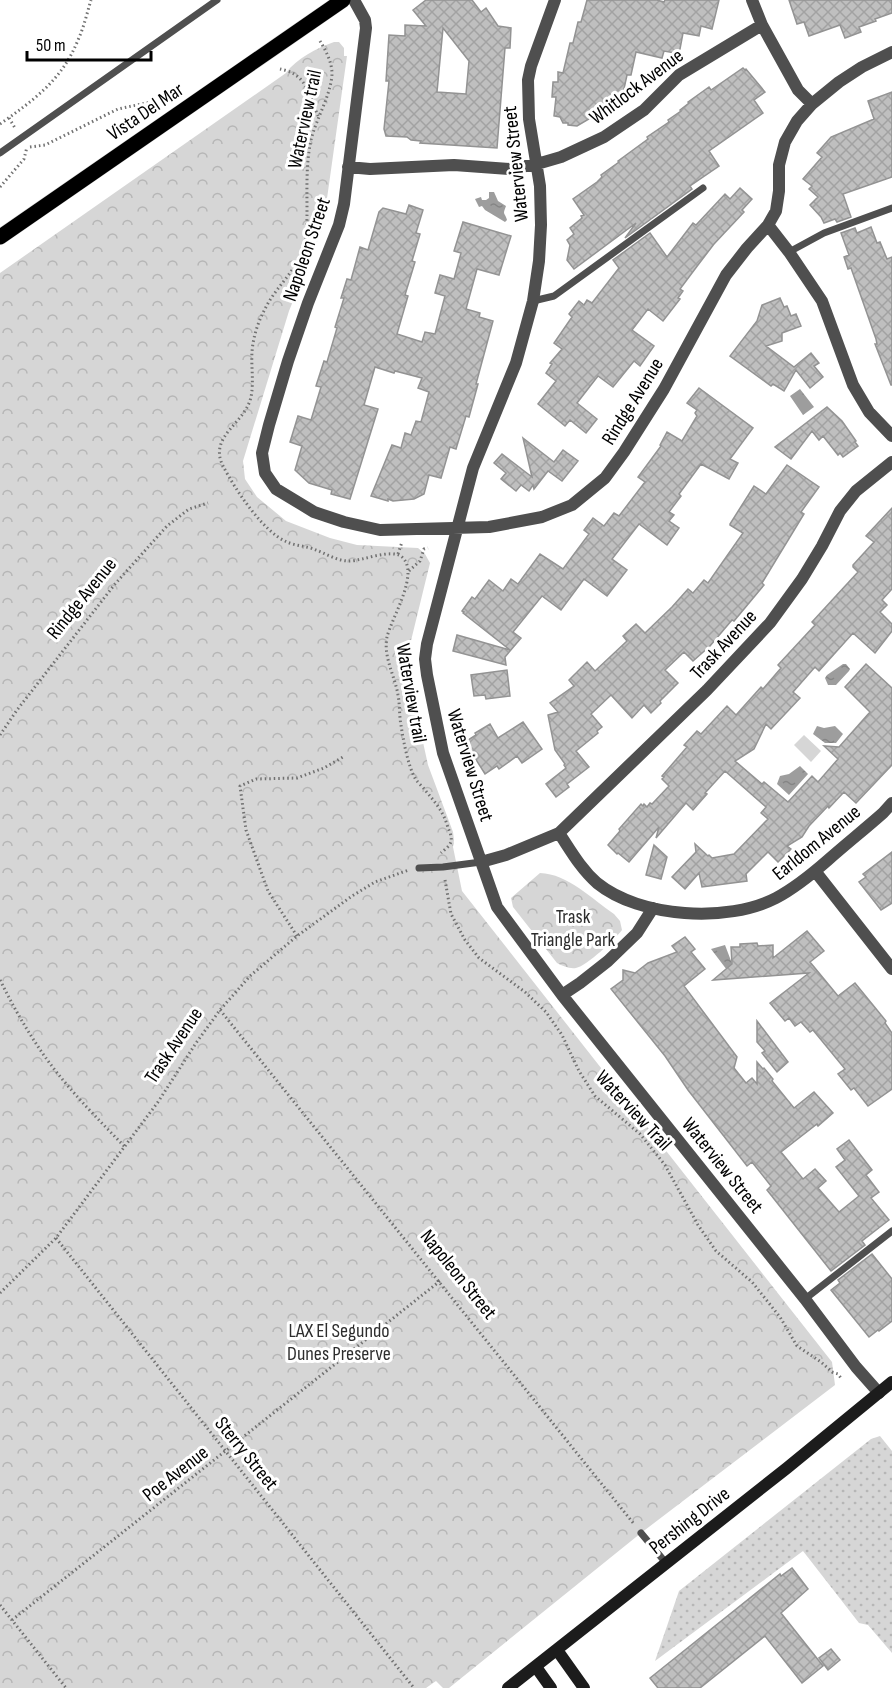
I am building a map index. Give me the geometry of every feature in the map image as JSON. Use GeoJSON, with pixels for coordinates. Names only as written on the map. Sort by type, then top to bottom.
{"type":"FeatureCollection","features":[{"type":"Feature","properties":{"kind":"main road","name":"Vista Del Mar"},"geometry":{"type":"LineString","coordinates":[[0,237],[343,0]]}},
{"type":"Feature","properties":{"kind":"main road","name":"Pershing Drive"},"geometry":{"type":"LineString","coordinates":[[508,1688],[787,1468],[892,1382]]}},
{"type":"Feature","properties":{"kind":"main road"},"geometry":{"type":"LineString","coordinates":[[557,1650],[584,1688]]}},
{"type":"Feature","properties":{"kind":"main road"},"geometry":{"type":"LineString","coordinates":[[536,1667],[551,1688]]}},
{"type":"Feature","properties":{"kind":"street","name":"Napoleon Street"},"geometry":{"type":"LineString","coordinates":[[265,472],[262,453],[269,425],[288,361],[339,225],[344,204],[366,28],[365,20],[354,0]]}},
{"type":"Feature","properties":{"kind":"street","name":"Waterview Street"},"geometry":{"type":"LineString","coordinates":[[555,0],[528,80],[529,119],[540,186],[542,225],[533,301],[516,363],[473,468],[427,644],[425,659],[427,675],[443,753],[497,907],[562,994],[805,1299],[856,1367],[879,1393]]}},
{"type":"Feature","properties":{"kind":"street"},"geometry":{"type":"LineString","coordinates":[[753,0],[762,25],[798,90],[812,104]]}},
{"type":"Feature","properties":{"kind":"street","name":"Whitlock Avenue"},"geometry":{"type":"LineString","coordinates":[[348,167],[370,169],[454,165],[509,169],[564,156],[604,137],[644,110],[679,75],[762,25]]}},
{"type":"Feature","properties":{"kind":"street","name":"Rindge Avenue"},"geometry":{"type":"LineString","coordinates":[[265,472],[276,489],[314,512],[380,530],[489,527],[542,517],[572,505],[605,478],[624,452],[664,389],[726,275],[768,225],[776,211],[780,165],[785,142],[797,121],[812,104],[839,82],[892,52]]}},
{"type":"Feature","properties":{"kind":"street"},"geometry":{"type":"LineString","coordinates":[[768,225],[822,301],[853,385],[869,412],[892,436]]}},
{"type":"Feature","properties":{"kind":"street","name":"Trask Avenue"},"geometry":{"type":"LineString","coordinates":[[559,832],[707,690],[770,623],[802,579],[846,504],[856,491],[892,462]]}},
{"type":"Feature","properties":{"kind":"street","name":"Earldom Avenue"},"geometry":{"type":"LineString","coordinates":[[559,832],[582,868],[598,884],[619,898],[653,908],[690,913],[723,913],[750,908],[776,899],[815,871],[892,803]]}},
{"type":"Feature","properties":{"kind":"street"},"geometry":{"type":"LineString","coordinates":[[481,862],[506,855],[559,832]]}},
{"type":"Feature","properties":{"kind":"street"},"geometry":{"type":"LineString","coordinates":[[815,871],[892,969]]}},
{"type":"Feature","properties":{"kind":"street"},"geometry":{"type":"LineString","coordinates":[[562,994],[580,983],[637,933],[653,908]]}},
{"type":"Feature","properties":{"kind":"lane"},"geometry":{"type":"LineString","coordinates":[[0,153],[217,0]]}},
{"type":"Feature","properties":{"kind":"lane"},"geometry":{"type":"LineString","coordinates":[[533,301],[554,296],[703,188]]}},
{"type":"Feature","properties":{"kind":"lane"},"geometry":{"type":"LineString","coordinates":[[789,252],[825,233],[892,208]]}},
{"type":"Feature","properties":{"kind":"lane"},"geometry":{"type":"LineString","coordinates":[[419,868],[481,862]]}},
{"type":"Feature","properties":{"kind":"lane"},"geometry":{"type":"LineString","coordinates":[[805,1299],[892,1231]]}},
{"type":"Feature","properties":{"kind":"lane"},"geometry":{"type":"LineString","coordinates":[[641,1533],[666,1563]]}},
{"type":"Feature","properties":{"kind":"path"},"geometry":{"type":"LineString","coordinates":[[0,124],[39,95],[64,68],[78,41],[91,0]]}},
{"type":"Feature","properties":{"kind":"path","name":"Waterview trail"},"geometry":{"type":"LineString","coordinates":[[320,41],[332,69],[331,80],[311,138],[307,162],[307,227],[304,248],[298,262],[266,307],[255,331],[251,397],[244,414],[221,440],[219,453],[222,464],[236,488],[260,520],[273,534],[288,543],[313,548],[341,561],[351,562],[398,554]]}},
{"type":"Feature","properties":{"kind":"path"},"geometry":{"type":"LineString","coordinates":[[280,69],[294,74],[303,82],[318,117]]}},
{"type":"Feature","properties":{"kind":"path"},"geometry":{"type":"LineString","coordinates":[[0,186],[24,159],[27,148],[45,145],[118,109],[158,101],[173,118]]}},
{"type":"Feature","properties":{"kind":"path"},"geometry":{"type":"LineString","coordinates":[[9,118],[15,128]]}},
{"type":"Feature","properties":{"kind":"path","name":"Rindge Avenue"},"geometry":{"type":"LineString","coordinates":[[0,735],[115,584],[167,526],[189,509],[208,503]]}},
{"type":"Feature","properties":{"kind":"path"},"geometry":{"type":"LineString","coordinates":[[402,542],[398,554],[408,564],[409,571]]}},
{"type":"Feature","properties":{"kind":"path"},"geometry":{"type":"LineString","coordinates":[[409,571],[420,561],[424,549],[428,548]]}},
{"type":"Feature","properties":{"kind":"path","name":"Waterview trail"},"geometry":{"type":"LineString","coordinates":[[409,571],[403,597],[387,639],[387,656],[396,682],[400,724],[415,779],[440,808],[450,833]]}},
{"type":"Feature","properties":{"kind":"path"},"geometry":{"type":"LineString","coordinates":[[297,936],[268,891],[246,830],[240,786],[256,778],[297,778],[324,768],[343,757]]}},
{"type":"Feature","properties":{"kind":"path"},"geometry":{"type":"LineString","coordinates":[[441,853],[450,845],[452,839],[450,833],[455,831]]}},
{"type":"Feature","properties":{"kind":"path","name":"Trask Avenue"},"geometry":{"type":"LineString","coordinates":[[0,1293],[56,1238],[158,1102],[220,1010],[250,976],[297,936],[352,896],[375,882],[399,872],[419,868]]}},
{"type":"Feature","properties":{"kind":"path","name":"Waterview Trail"},"geometry":{"type":"LineString","coordinates":[[445,880],[451,914],[465,940],[479,958],[525,992],[546,1012],[562,1035],[579,1071],[595,1096],[640,1134],[665,1165],[698,1225],[716,1251],[752,1282],[780,1317],[796,1346],[822,1362],[841,1378]]}},
{"type":"Feature","properties":{"kind":"path"},"geometry":{"type":"LineString","coordinates":[[0,980],[16,1012],[38,1047],[63,1080],[125,1147]]}},
{"type":"Feature","properties":{"kind":"path","name":"Napoleon Street"},"geometry":{"type":"LineString","coordinates":[[220,1010],[641,1533]]}},
{"type":"Feature","properties":{"kind":"path","name":"Sterry Street"},"geometry":{"type":"LineString","coordinates":[[56,1238],[414,1688]]}},
{"type":"Feature","properties":{"kind":"path","name":"Poe Avenue"},"geometry":{"type":"LineString","coordinates":[[12,1620],[440,1281]]}},
{"type":"Feature","properties":{"kind":"path"},"geometry":{"type":"LineString","coordinates":[[0,1605],[66,1688]]}},
{"type":"Feature","properties":{"kind":"green space","name":"LAX El Segundo Dunes Preserve"},"geometry":{"type":"Polygon","coordinates":[[[334,42],[339,42],[344,48],[344,56],[347,56],[323,227],[289,311],[243,461],[245,479],[257,497],[286,521],[330,538],[357,545],[418,548],[425,554],[430,563],[407,657],[407,669],[428,765],[453,832],[453,847],[462,891],[832,1362],[835,1385],[641,1533],[449,1688],[443,1688],[436,1681],[426,1688],[0,1688],[0,273],[286,73],[302,58],[334,42]]]}},
{"type":"Feature","properties":{"kind":"green space"},"geometry":{"type":"Polygon","coordinates":[[[804,735],[821,751],[811,762],[794,745],[804,735]]]}},
{"type":"Feature","properties":{"kind":"green space","name":"Trask Triangle Park"},"geometry":{"type":"Polygon","coordinates":[[[540,873],[550,874],[570,882],[614,914],[620,921],[622,930],[600,952],[581,966],[571,968],[557,963],[513,907],[511,898],[540,873]]]}},
{"type":"Feature","properties":{"kind":"green space"},"geometry":{"type":"Polygon","coordinates":[[[880,1436],[892,1451],[892,1653],[868,1625],[859,1623],[803,1551],[655,1661],[679,1591],[871,1439],[880,1436]]]}},
{"type":"Feature","properties":{"kind":"water"},"geometry":{"type":"Polygon","coordinates":[[[489,192],[494,192],[498,201],[506,206],[504,213],[507,220],[505,222],[482,206],[479,207],[475,199],[481,197],[482,200],[486,200],[489,198],[489,192]]]}},
{"type":"Feature","properties":{"kind":"water"},"geometry":{"type":"Polygon","coordinates":[[[800,389],[814,407],[803,415],[790,396],[800,389]]]}},
{"type":"Feature","properties":{"kind":"water"},"geometry":{"type":"Polygon","coordinates":[[[846,664],[849,671],[836,685],[828,685],[825,678],[827,675],[846,664]]]}},
{"type":"Feature","properties":{"kind":"water"},"geometry":{"type":"Polygon","coordinates":[[[817,726],[824,728],[835,726],[843,734],[836,743],[825,743],[813,734],[817,726]]]}},
{"type":"Feature","properties":{"kind":"water"},"geometry":{"type":"Polygon","coordinates":[[[800,766],[808,774],[789,795],[777,784],[780,776],[789,774],[800,766]]]}},
{"type":"Feature","properties":{"kind":"water"},"geometry":{"type":"Polygon","coordinates":[[[725,945],[736,974],[730,974],[711,949],[725,945]]]}},
{"type":"Feature","properties":{"kind":"building"},"geometry":{"type":"Polygon","coordinates":[[[426,0],[472,0],[481,12],[486,8],[498,26],[511,28],[510,48],[505,48],[497,148],[420,143],[421,141],[407,137],[386,136],[384,129],[389,81],[386,81],[389,35],[405,36],[405,25],[426,26],[413,10],[426,0]],[[443,28],[437,92],[466,94],[469,61],[443,28]]]}},
{"type":"Feature","properties":{"kind":"building"},"geometry":{"type":"Polygon","coordinates":[[[587,0],[657,0],[664,2],[665,0],[719,0],[712,29],[701,26],[699,36],[683,33],[680,49],[675,53],[664,51],[662,58],[636,52],[631,75],[627,75],[622,98],[614,104],[610,103],[606,109],[577,126],[568,125],[568,123],[563,123],[560,117],[554,116],[556,97],[552,97],[553,82],[558,82],[558,72],[563,73],[570,43],[573,43],[587,0]]]}},
{"type":"Feature","properties":{"kind":"building"},"geometry":{"type":"Polygon","coordinates":[[[789,0],[892,0],[892,13],[859,27],[861,32],[845,38],[840,25],[809,36],[804,22],[797,24],[789,0]]]}},
{"type":"Feature","properties":{"kind":"building"},"geometry":{"type":"Polygon","coordinates":[[[743,68],[765,92],[754,100],[763,113],[709,151],[719,166],[690,186],[692,189],[625,238],[636,223],[574,269],[567,260],[570,245],[567,240],[574,234],[570,228],[584,215],[573,199],[597,182],[602,177],[601,175],[648,139],[647,137],[669,122],[668,120],[681,111],[688,102],[709,87],[711,90],[743,68]]]}},
{"type":"Feature","properties":{"kind":"building"},"geometry":{"type":"Polygon","coordinates":[[[892,92],[892,177],[843,194],[851,217],[837,222],[835,219],[824,223],[810,205],[818,197],[809,189],[812,186],[803,179],[822,157],[817,153],[831,137],[874,119],[868,101],[892,92]]]}},
{"type":"Feature","properties":{"kind":"building"},"geometry":{"type":"Polygon","coordinates":[[[740,188],[752,199],[742,210],[744,212],[714,244],[680,289],[683,291],[678,298],[680,299],[663,321],[648,309],[632,330],[654,346],[640,366],[634,361],[613,387],[598,376],[577,403],[597,419],[586,433],[570,420],[565,426],[538,404],[556,381],[546,373],[552,364],[550,363],[562,349],[554,343],[572,317],[569,314],[579,301],[584,305],[587,300],[592,303],[619,268],[613,260],[650,233],[667,257],[693,223],[696,225],[725,194],[730,199],[740,188]]]}},
{"type":"Feature","properties":{"kind":"building"},"geometry":{"type":"Polygon","coordinates":[[[409,205],[423,210],[416,233],[420,234],[412,261],[415,262],[405,295],[408,296],[397,334],[422,342],[425,332],[435,334],[445,296],[435,293],[440,275],[454,279],[461,253],[454,251],[463,222],[511,236],[499,275],[477,269],[466,309],[480,313],[479,317],[493,321],[469,417],[466,416],[456,449],[450,447],[441,478],[429,475],[424,494],[414,499],[393,501],[388,499],[388,501],[371,496],[392,445],[401,448],[405,433],[411,435],[416,421],[421,422],[429,392],[418,388],[422,378],[375,367],[364,405],[378,409],[350,499],[331,494],[332,490],[309,483],[295,470],[302,446],[290,442],[298,416],[311,420],[321,387],[316,386],[324,361],[327,362],[344,298],[341,298],[347,279],[351,280],[360,247],[368,250],[379,212],[383,208],[406,214],[409,205]]]}},
{"type":"Feature","properties":{"kind":"building"},"geometry":{"type":"Polygon","coordinates":[[[871,227],[887,259],[892,257],[892,385],[875,344],[877,344],[876,339],[851,268],[848,269],[844,257],[849,255],[841,233],[855,228],[857,233],[871,227]]]}},
{"type":"Feature","properties":{"kind":"building"},"geometry":{"type":"Polygon","coordinates":[[[780,298],[784,307],[787,306],[791,316],[796,314],[801,326],[782,333],[782,341],[766,346],[794,367],[811,353],[819,363],[814,366],[823,377],[810,388],[796,370],[784,391],[773,384],[771,386],[730,356],[757,321],[762,305],[780,298]]]}},
{"type":"Feature","properties":{"kind":"building"},"geometry":{"type":"Polygon","coordinates":[[[699,388],[753,428],[730,459],[738,463],[729,479],[701,464],[669,512],[674,515],[669,521],[679,528],[667,545],[639,524],[612,559],[627,570],[607,596],[584,579],[561,610],[542,596],[513,632],[521,638],[505,657],[506,665],[453,651],[457,635],[510,650],[463,613],[462,611],[472,597],[475,599],[489,580],[503,591],[511,579],[518,584],[540,554],[563,569],[589,534],[584,530],[593,518],[604,526],[614,513],[619,516],[645,482],[638,477],[661,446],[667,432],[682,441],[697,416],[695,413],[697,410],[687,403],[699,388]]]}},
{"type":"Feature","properties":{"kind":"building"},"geometry":{"type":"Polygon","coordinates":[[[827,407],[842,421],[858,446],[843,457],[840,453],[838,455],[823,436],[819,440],[812,431],[791,459],[775,447],[827,407]]]}},
{"type":"Feature","properties":{"kind":"building"},"geometry":{"type":"Polygon","coordinates":[[[523,438],[554,462],[563,450],[578,461],[562,481],[548,471],[534,489],[533,485],[529,491],[521,485],[516,491],[501,479],[506,473],[494,463],[502,454],[532,477],[523,438]]]}},
{"type":"Feature","properties":{"kind":"building"},"geometry":{"type":"Polygon","coordinates":[[[787,465],[819,487],[801,512],[804,514],[762,583],[764,585],[734,621],[732,620],[710,646],[693,661],[684,652],[665,670],[678,683],[651,713],[644,705],[632,718],[611,695],[591,714],[602,727],[576,751],[589,767],[567,784],[569,787],[556,797],[546,784],[566,768],[555,750],[548,715],[558,712],[550,703],[574,686],[569,680],[587,662],[595,671],[627,641],[623,636],[636,624],[645,633],[688,589],[693,593],[704,580],[708,583],[743,533],[730,524],[754,486],[766,494],[787,465]]]}},
{"type":"Feature","properties":{"kind":"building"},"geometry":{"type":"Polygon","coordinates":[[[892,508],[892,589],[882,600],[887,605],[880,612],[892,624],[892,631],[875,653],[853,633],[819,671],[815,667],[793,692],[800,698],[771,729],[766,724],[754,749],[735,761],[788,802],[812,776],[818,782],[838,759],[824,746],[839,747],[870,712],[845,687],[866,664],[892,688],[892,765],[856,803],[844,792],[809,826],[802,837],[787,846],[791,849],[778,862],[768,852],[746,874],[747,881],[702,887],[699,873],[685,889],[672,877],[696,852],[695,844],[712,858],[734,854],[768,819],[761,813],[766,807],[725,771],[693,810],[686,803],[656,838],[659,827],[629,862],[617,854],[608,845],[641,804],[647,807],[650,803],[652,804],[669,786],[662,776],[687,747],[684,745],[697,731],[701,734],[727,706],[736,715],[761,687],[763,689],[781,668],[778,665],[815,625],[812,622],[858,572],[853,565],[874,542],[866,536],[892,508]]]}},
{"type":"Feature","properties":{"kind":"building"},"geometry":{"type":"Polygon","coordinates":[[[507,670],[510,696],[486,699],[485,695],[474,696],[471,675],[507,670]]]}},
{"type":"Feature","properties":{"kind":"building"},"geometry":{"type":"Polygon","coordinates":[[[523,722],[542,749],[522,763],[517,756],[499,769],[497,766],[485,774],[465,742],[490,724],[498,738],[523,722]]]}},
{"type":"Feature","properties":{"kind":"building"},"geometry":{"type":"Polygon","coordinates":[[[654,845],[667,857],[661,879],[646,875],[654,845]]]}},
{"type":"Feature","properties":{"kind":"building"},"geometry":{"type":"Polygon","coordinates":[[[892,852],[892,903],[881,910],[859,882],[866,877],[863,874],[892,852]]]}},
{"type":"Feature","properties":{"kind":"building"},"geometry":{"type":"Polygon","coordinates":[[[807,931],[824,951],[810,962],[838,996],[855,983],[886,1021],[892,1033],[892,1089],[868,1106],[854,1088],[851,1090],[838,1074],[845,1069],[813,1030],[810,1032],[801,1022],[795,1026],[789,1018],[785,1021],[770,1003],[809,973],[713,980],[732,964],[731,947],[757,943],[758,946],[773,945],[773,958],[807,931]]]}},
{"type":"Feature","properties":{"kind":"building"},"geometry":{"type":"Polygon","coordinates":[[[685,937],[695,949],[691,952],[705,969],[684,986],[737,1057],[734,1068],[746,1083],[752,1078],[757,1084],[757,1062],[773,1079],[772,1081],[794,1108],[814,1092],[833,1113],[781,1152],[803,1179],[815,1169],[826,1181],[818,1188],[839,1212],[859,1196],[836,1167],[845,1160],[837,1149],[849,1140],[872,1170],[866,1175],[879,1192],[871,1198],[889,1220],[862,1241],[865,1245],[831,1271],[767,1190],[771,1186],[752,1162],[747,1166],[688,1090],[665,1056],[611,989],[623,980],[623,970],[635,973],[648,963],[677,952],[672,946],[685,937]]]}},
{"type":"Feature","properties":{"kind":"building"},"geometry":{"type":"Polygon","coordinates":[[[757,1021],[788,1062],[777,1072],[762,1053],[765,1051],[757,1042],[757,1021]]]}},
{"type":"Feature","properties":{"kind":"building"},"geometry":{"type":"Polygon","coordinates":[[[872,1254],[892,1279],[892,1321],[869,1337],[831,1290],[840,1283],[838,1280],[872,1254]]]}},
{"type":"Feature","properties":{"kind":"building"},"geometry":{"type":"Polygon","coordinates":[[[792,1568],[808,1589],[781,1613],[823,1666],[802,1683],[765,1636],[700,1688],[658,1688],[650,1678],[780,1574],[781,1576],[792,1568]]]}},
{"type":"Feature","properties":{"kind":"building"},"geometry":{"type":"Polygon","coordinates":[[[831,1649],[840,1660],[828,1670],[819,1658],[831,1649]]]}}]}
